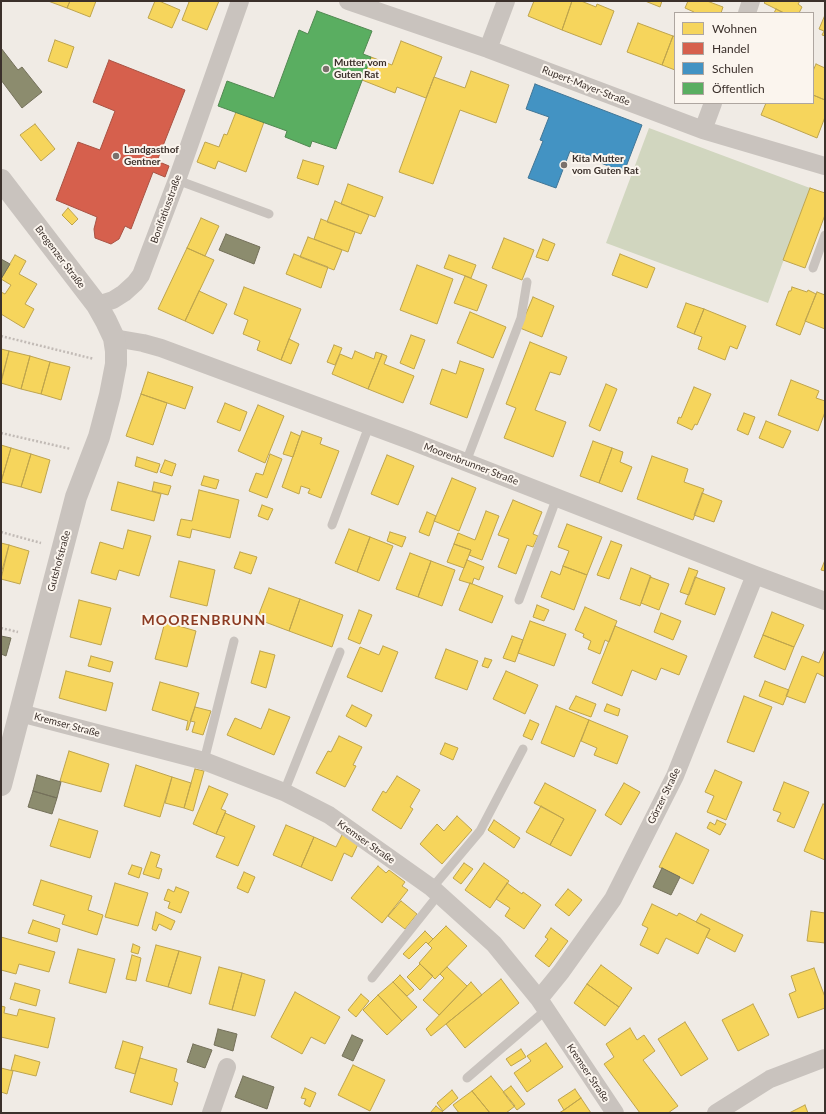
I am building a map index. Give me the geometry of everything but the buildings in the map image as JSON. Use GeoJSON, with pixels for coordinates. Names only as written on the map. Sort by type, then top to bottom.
{"type":"FeatureCollection","features":[{"type":"Feature","properties":{"kind":"street","name":"Bonifatiusstraße"},"geometry":{"type":"LineString","coordinates":[[97,305],[113,300],[124,293],[141,275],[177,180],[240,1]]}},
{"type":"Feature","properties":{"kind":"street","name":"Rupert-Mayer-Straße"},"geometry":{"type":"LineString","coordinates":[[348,1],[488,49],[703,130],[825,166]]}},
{"type":"Feature","properties":{"kind":"street"},"geometry":{"type":"LineString","coordinates":[[488,49],[506,1]]}},
{"type":"Feature","properties":{"kind":"street"},"geometry":{"type":"LineString","coordinates":[[747,12],[751,1]]}},
{"type":"Feature","properties":{"kind":"street"},"geometry":{"type":"LineString","coordinates":[[703,130],[713,104]]}},
{"type":"Feature","properties":{"kind":"street","name":"Bregenzer Straße"},"geometry":{"type":"LineString","coordinates":[[1,180],[97,305],[114,338]]}},
{"type":"Feature","properties":{"kind":"street","name":"Moorenbrunner Straße"},"geometry":{"type":"LineString","coordinates":[[114,338],[161,348],[409,440],[825,601]]}},
{"type":"Feature","properties":{"kind":"street","name":"Gutshofstraße"},"geometry":{"type":"LineString","coordinates":[[1,785],[76,497],[93,454],[108,402],[116,364],[114,338]]}},
{"type":"Feature","properties":{"kind":"street","name":"Görzer Straße"},"geometry":{"type":"LineString","coordinates":[[543,1005],[560,972],[613,899],[675,776],[755,575]]}},
{"type":"Feature","properties":{"kind":"street","name":"Kremser Straße"},"geometry":{"type":"LineString","coordinates":[[20,713],[204,761],[284,792],[329,815],[435,891],[494,944],[543,1005],[615,1113]]}},
{"type":"Feature","properties":{"kind":"street"},"geometry":{"type":"LineString","coordinates":[[716,1113],[770,1079],[825,1058]]}},
{"type":"Feature","properties":{"kind":"street"},"geometry":{"type":"LineString","coordinates":[[211,1113],[227,1067]]}},
{"type":"Feature","properties":{"kind":"lane"},"geometry":{"type":"LineString","coordinates":[[177,180],[269,214]]}},
{"type":"Feature","properties":{"kind":"lane"},"geometry":{"type":"LineString","coordinates":[[813,268],[825,235]]}},
{"type":"Feature","properties":{"kind":"lane"},"geometry":{"type":"LineString","coordinates":[[466,462],[521,318],[527,282]]}},
{"type":"Feature","properties":{"kind":"lane"},"geometry":{"type":"LineString","coordinates":[[332,525],[370,426]]}},
{"type":"Feature","properties":{"kind":"lane"},"geometry":{"type":"LineString","coordinates":[[519,600],[557,497]]}},
{"type":"Feature","properties":{"kind":"lane"},"geometry":{"type":"LineString","coordinates":[[204,761],[234,641]]}},
{"type":"Feature","properties":{"kind":"lane"},"geometry":{"type":"LineString","coordinates":[[284,792],[340,652]]}},
{"type":"Feature","properties":{"kind":"lane"},"geometry":{"type":"LineString","coordinates":[[372,978],[480,831],[523,749]]}},
{"type":"Feature","properties":{"kind":"lane"},"geometry":{"type":"LineString","coordinates":[[467,1078],[543,1005]]}},
{"type":"Feature","properties":{"kind":"path"},"geometry":{"type":"LineString","coordinates":[[1,336],[116,364]]}},
{"type":"Feature","properties":{"kind":"path"},"geometry":{"type":"LineString","coordinates":[[1,434],[93,454]]}},
{"type":"Feature","properties":{"kind":"path"},"geometry":{"type":"LineString","coordinates":[[1,532],[63,549]]}},
{"type":"Feature","properties":{"kind":"green space"},"geometry":{"type":"Polygon","coordinates":[[[649,128],[810,188],[768,303],[606,243],[649,128]]]}},
{"type":"Feature","properties":{"kind":"place","name":"Mutter vom Guten Rat"},"geometry":{"type":"Point","coordinates":[326,69]}},
{"type":"Feature","properties":{"kind":"place","name":"Landgasthof Gentner"},"geometry":{"type":"Point","coordinates":[116,156]}},
{"type":"Feature","properties":{"kind":"place","name":"Kita Mutter vom Guten Rat"},"geometry":{"type":"Point","coordinates":[564,165]}},
{"type":"Feature","properties":{"kind":"district","name":"MOORENBRUNN"},"geometry":{"type":"Point","coordinates":[204,620]}}]}
